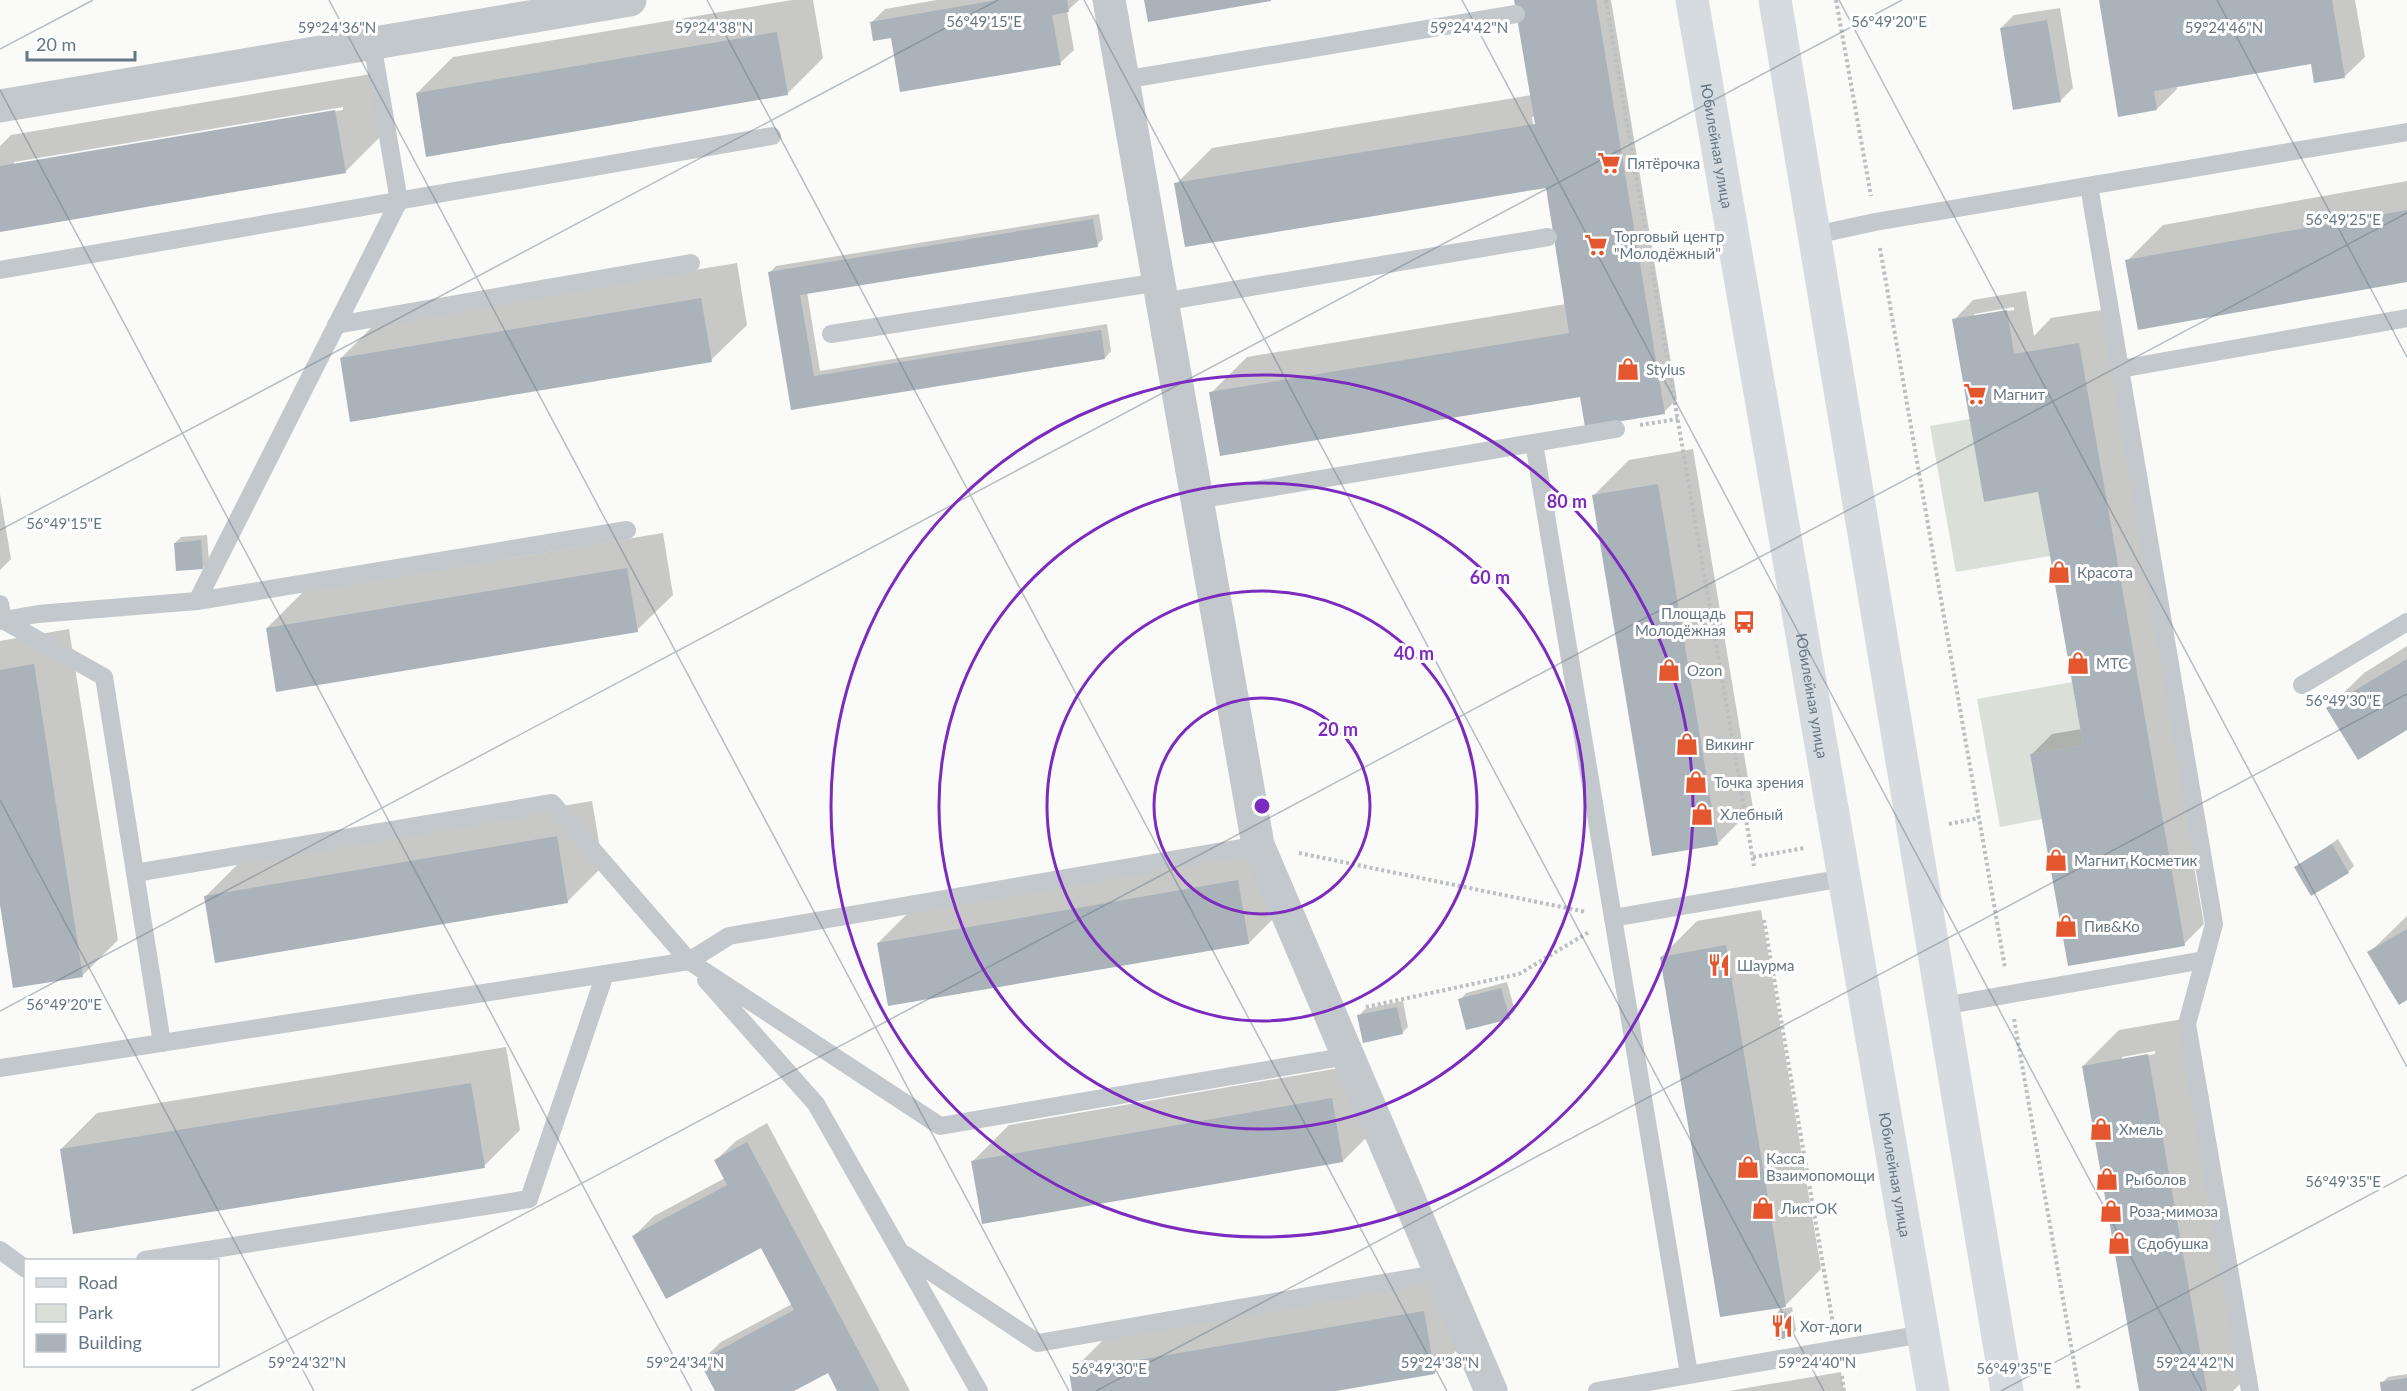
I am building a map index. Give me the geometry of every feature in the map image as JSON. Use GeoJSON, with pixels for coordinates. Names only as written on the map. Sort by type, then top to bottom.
{"type":"FeatureCollection","features":[{"type":"Feature","properties":{"kind":"main road","name":"Юбилейная улица"},"geometry":{"type":"LineString","coordinates":[[1692,0],[1933,1391]]}},
{"type":"Feature","properties":{"kind":"main road"},"geometry":{"type":"LineString","coordinates":[[1775,0],[2007,1391]]}},
{"type":"Feature","properties":{"kind":"street"},"geometry":{"type":"LineString","coordinates":[[0,106],[630,0]]}},
{"type":"Feature","properties":{"kind":"street"},"geometry":{"type":"LineString","coordinates":[[1109,0],[1258,845],[1491,1391]]}},
{"type":"Feature","properties":{"kind":"lane"},"geometry":{"type":"LineString","coordinates":[[1124,80],[1516,14]]}},
{"type":"Feature","properties":{"kind":"lane"},"geometry":{"type":"LineString","coordinates":[[197,601],[399,201],[372,44]]}},
{"type":"Feature","properties":{"kind":"lane"},"geometry":{"type":"LineString","coordinates":[[1815,235],[1875,222],[2407,132]]}},
{"type":"Feature","properties":{"kind":"lane"},"geometry":{"type":"LineString","coordinates":[[0,270],[772,136]]}},
{"type":"Feature","properties":{"kind":"lane"},"geometry":{"type":"LineString","coordinates":[[2089,186],[2214,924],[2187,1024],[2250,1391]]}},
{"type":"Feature","properties":{"kind":"lane"},"geometry":{"type":"LineString","coordinates":[[831,334],[1161,292],[1548,237]]}},
{"type":"Feature","properties":{"kind":"lane"},"geometry":{"type":"LineString","coordinates":[[336,325],[691,263]]}},
{"type":"Feature","properties":{"kind":"lane"},"geometry":{"type":"LineString","coordinates":[[2120,369],[2407,318]]}},
{"type":"Feature","properties":{"kind":"lane"},"geometry":{"type":"LineString","coordinates":[[1197,500],[1616,429]]}},
{"type":"Feature","properties":{"kind":"lane"},"geometry":{"type":"LineString","coordinates":[[1534,443],[1689,1374]]}},
{"type":"Feature","properties":{"kind":"lane"},"geometry":{"type":"LineString","coordinates":[[1,615],[197,601],[627,530]]}},
{"type":"Feature","properties":{"kind":"lane"},"geometry":{"type":"LineString","coordinates":[[1,615],[104,677],[162,1043]]}},
{"type":"Feature","properties":{"kind":"lane"},"geometry":{"type":"LineString","coordinates":[[2302,686],[2407,622]]}},
{"type":"Feature","properties":{"kind":"lane"},"geometry":{"type":"LineString","coordinates":[[135,873],[552,803],[816,1104],[904,1254],[979,1391]]}},
{"type":"Feature","properties":{"kind":"lane"},"geometry":{"type":"LineString","coordinates":[[0,1068],[689,961],[729,936],[1258,845]]}},
{"type":"Feature","properties":{"kind":"lane"},"geometry":{"type":"LineString","coordinates":[[1613,918],[1844,878]]}},
{"type":"Feature","properties":{"kind":"lane"},"geometry":{"type":"LineString","coordinates":[[1943,1006],[2009,992],[2204,960]]}},
{"type":"Feature","properties":{"kind":"lane"},"geometry":{"type":"LineString","coordinates":[[689,961],[940,1126],[1348,1056]]}},
{"type":"Feature","properties":{"kind":"lane"},"geometry":{"type":"LineString","coordinates":[[151,1259],[529,1199],[605,974]]}},
{"type":"Feature","properties":{"kind":"lane"},"geometry":{"type":"LineString","coordinates":[[0,1250],[24,1268]]}},
{"type":"Feature","properties":{"kind":"lane"},"geometry":{"type":"LineString","coordinates":[[904,1254],[1038,1342],[1441,1273]]}},
{"type":"Feature","properties":{"kind":"lane"},"geometry":{"type":"LineString","coordinates":[[1597,1391],[1923,1334]]}},
{"type":"Feature","properties":{"kind":"path"},"geometry":{"type":"LineString","coordinates":[[1606,0],[1844,1391]]}},
{"type":"Feature","properties":{"kind":"path"},"geometry":{"type":"LineString","coordinates":[[1836,0],[2079,1391]]}},
{"type":"Feature","properties":{"kind":"path"},"geometry":{"type":"LineString","coordinates":[[1616,429],[1678,419]]}},
{"type":"Feature","properties":{"kind":"path"},"geometry":{"type":"LineString","coordinates":[[1258,845],[1613,918]]}},
{"type":"Feature","properties":{"kind":"path"},"geometry":{"type":"LineString","coordinates":[[1330,1015],[1519,974],[1613,918]]}},
{"type":"Feature","properties":{"kind":"green space"},"geometry":{"type":"Polygon","coordinates":[[[1970,419],[1984,502],[2038,492],[2050,556],[1956,572],[1930,426],[1970,419]]]}},
{"type":"Feature","properties":{"kind":"green space"},"geometry":{"type":"Polygon","coordinates":[[[2072,682],[2083,745],[2030,754],[2042,819],[2000,827],[1977,699],[2072,682]]]}},
{"type":"Feature","properties":{"kind":"building"},"geometry":{"type":"Polygon","coordinates":[[[997,0],[1067,0],[1069,12],[1052,15],[1061,65],[900,92],[891,38],[873,41],[870,22],[997,0]]]}},
{"type":"Feature","properties":{"kind":"building"},"geometry":{"type":"Polygon","coordinates":[[[1144,0],[1271,0],[1271,1],[1148,22],[1144,0]]]}},
{"type":"Feature","properties":{"kind":"building"},"geometry":{"type":"Polygon","coordinates":[[[1514,0],[1596,0],[1665,414],[1585,427],[1580,397],[1220,456],[1209,392],[1569,333],[1546,188],[1185,247],[1174,183],[1535,124],[1514,0]]]}},
{"type":"Feature","properties":{"kind":"building"},"geometry":{"type":"Polygon","coordinates":[[[2099,0],[2332,0],[2345,78],[2314,83],[2311,64],[2154,91],[2157,110],[2118,117],[2099,0]]]}},
{"type":"Feature","properties":{"kind":"building"},"geometry":{"type":"Polygon","coordinates":[[[2047,20],[2061,102],[2013,110],[2000,28],[2047,20]]]}},
{"type":"Feature","properties":{"kind":"building"},"geometry":{"type":"Polygon","coordinates":[[[777,32],[788,95],[426,157],[416,93],[777,32]]]}},
{"type":"Feature","properties":{"kind":"building"},"geometry":{"type":"Polygon","coordinates":[[[335,110],[346,173],[0,232],[0,166],[335,110]]]}},
{"type":"Feature","properties":{"kind":"building"},"geometry":{"type":"Polygon","coordinates":[[[2407,210],[2407,282],[2138,330],[2125,260],[2407,210]]]}},
{"type":"Feature","properties":{"kind":"building"},"geometry":{"type":"Polygon","coordinates":[[[1093,219],[1098,247],[800,295],[814,376],[1101,330],[1105,359],[791,410],[768,272],[1093,219]]]}},
{"type":"Feature","properties":{"kind":"building"},"geometry":{"type":"Polygon","coordinates":[[[701,298],[712,362],[350,422],[340,358],[701,298]]]}},
{"type":"Feature","properties":{"kind":"building"},"geometry":{"type":"Polygon","coordinates":[[[2007,310],[2014,354],[2079,343],[2185,946],[2068,966],[2030,754],[2083,745],[2050,556],[2038,492],[1984,502],[1952,319],[2007,310]]]}},
{"type":"Feature","properties":{"kind":"building"},"geometry":{"type":"Polygon","coordinates":[[[1658,484],[1718,845],[1652,856],[1592,495],[1658,484]]]}},
{"type":"Feature","properties":{"kind":"building"},"geometry":{"type":"Polygon","coordinates":[[[201,540],[203,569],[176,571],[174,543],[201,540]]]}},
{"type":"Feature","properties":{"kind":"building"},"geometry":{"type":"Polygon","coordinates":[[[627,568],[638,632],[276,692],[266,628],[627,568]]]}},
{"type":"Feature","properties":{"kind":"building"},"geometry":{"type":"Polygon","coordinates":[[[2407,659],[2407,730],[2358,760],[2326,708],[2407,659]]]}},
{"type":"Feature","properties":{"kind":"building"},"geometry":{"type":"Polygon","coordinates":[[[34,664],[83,977],[13,988],[0,905],[0,670],[34,664]]]}},
{"type":"Feature","properties":{"kind":"building"},"geometry":{"type":"Polygon","coordinates":[[[557,836],[568,903],[215,963],[204,896],[557,836]]]}},
{"type":"Feature","properties":{"kind":"building"},"geometry":{"type":"Polygon","coordinates":[[[2332,844],[2349,873],[2311,896],[2294,867],[2332,844]]]}},
{"type":"Feature","properties":{"kind":"building"},"geometry":{"type":"Polygon","coordinates":[[[1238,880],[1249,944],[888,1006],[877,943],[1238,880]]]}},
{"type":"Feature","properties":{"kind":"building"},"geometry":{"type":"Polygon","coordinates":[[[2407,929],[2407,1000],[2399,1005],[2367,952],[2407,929]]]}},
{"type":"Feature","properties":{"kind":"building"},"geometry":{"type":"Polygon","coordinates":[[[1726,945],[1786,1307],[1720,1317],[1660,957],[1726,945]]]}},
{"type":"Feature","properties":{"kind":"building"},"geometry":{"type":"Polygon","coordinates":[[[1501,988],[1510,1019],[1466,1030],[1458,999],[1501,988]]]}},
{"type":"Feature","properties":{"kind":"building"},"geometry":{"type":"Polygon","coordinates":[[[1397,1007],[1403,1034],[1363,1043],[1357,1015],[1397,1007]]]}},
{"type":"Feature","properties":{"kind":"building"},"geometry":{"type":"Polygon","coordinates":[[[2148,1054],[2207,1391],[2139,1391],[2082,1066],[2148,1054]]]}},
{"type":"Feature","properties":{"kind":"building"},"geometry":{"type":"Polygon","coordinates":[[[471,1083],[485,1168],[73,1234],[60,1149],[471,1083]]]}},
{"type":"Feature","properties":{"kind":"building"},"geometry":{"type":"Polygon","coordinates":[[[1332,1098],[1343,1162],[982,1224],[971,1161],[1332,1098]]]}},
{"type":"Feature","properties":{"kind":"building"},"geometry":{"type":"Polygon","coordinates":[[[747,1142],[880,1391],[837,1391],[828,1373],[794,1391],[715,1391],[699,1361],[794,1310],[761,1248],[666,1299],[632,1236],[727,1185],[714,1160],[747,1142]]]}},
{"type":"Feature","properties":{"kind":"building"},"geometry":{"type":"Polygon","coordinates":[[[1424,1311],[1435,1374],[1336,1391],[1072,1391],[1069,1372],[1424,1311]]]}},
{"type":"Feature","properties":{"kind":"building","name":"Хот-доги"},"geometry":{"type":"Polygon","coordinates":[[[1786,1312],[1791,1337],[1778,1340],[1773,1315],[1786,1312]]]}},
{"type":"Feature","properties":{"kind":"building"},"geometry":{"type":"Polygon","coordinates":[[[2407,1378],[2407,1391],[2381,1391],[2380,1382],[2407,1378]]]}},
{"type":"Feature","properties":{"kind":"place","name":"Пятёрочка"},"geometry":{"type":"Point","coordinates":[1609,163]}},
{"type":"Feature","properties":{"kind":"place","name":"Торговый центр \"Молодёжный\""},"geometry":{"type":"Point","coordinates":[1596,245]}},
{"type":"Feature","properties":{"kind":"place","name":"Stylus"},"geometry":{"type":"Point","coordinates":[1628,369]}},
{"type":"Feature","properties":{"kind":"place","name":"Магнит"},"geometry":{"type":"Point","coordinates":[1975,394]}},
{"type":"Feature","properties":{"kind":"place","name":"Красота"},"geometry":{"type":"Point","coordinates":[2059,572]}},
{"type":"Feature","properties":{"kind":"place","name":"Площадь Молодёжная"},"geometry":{"type":"Point","coordinates":[1744,622]}},
{"type":"Feature","properties":{"kind":"place","name":"МТС"},"geometry":{"type":"Point","coordinates":[2078,663]}},
{"type":"Feature","properties":{"kind":"place","name":"Ozon"},"geometry":{"type":"Point","coordinates":[1669,670]}},
{"type":"Feature","properties":{"kind":"place","name":"Викинг"},"geometry":{"type":"Point","coordinates":[1687,744]}},
{"type":"Feature","properties":{"kind":"place","name":"Точка зрения"},"geometry":{"type":"Point","coordinates":[1696,782]}},
{"type":"Feature","properties":{"kind":"place","name":"Хлебный"},"geometry":{"type":"Point","coordinates":[1702,814]}},
{"type":"Feature","properties":{"kind":"place","name":"Магнит Косметик"},"geometry":{"type":"Point","coordinates":[2056,860]}},
{"type":"Feature","properties":{"kind":"place","name":"Пив&Ко"},"geometry":{"type":"Point","coordinates":[2066,926]}},
{"type":"Feature","properties":{"kind":"place","name":"Шаурма"},"geometry":{"type":"Point","coordinates":[1719,965]}},
{"type":"Feature","properties":{"kind":"place","name":"Хмель"},"geometry":{"type":"Point","coordinates":[2101,1129]}},
{"type":"Feature","properties":{"kind":"place","name":"Касса Взаимопомощи"},"geometry":{"type":"Point","coordinates":[1748,1167]}},
{"type":"Feature","properties":{"kind":"place","name":"Рыболов"},"geometry":{"type":"Point","coordinates":[2107,1179]}},
{"type":"Feature","properties":{"kind":"place","name":"ЛистОК"},"geometry":{"type":"Point","coordinates":[1763,1208]}},
{"type":"Feature","properties":{"kind":"place","name":"Роза-мимоза"},"geometry":{"type":"Point","coordinates":[2111,1211]}},
{"type":"Feature","properties":{"kind":"place","name":"Сдобушка"},"geometry":{"type":"Point","coordinates":[2119,1243]}},
{"type":"Feature","properties":{"kind":"place","name":"Хот-доги"},"geometry":{"type":"Point","coordinates":[1782,1326]}}]}
